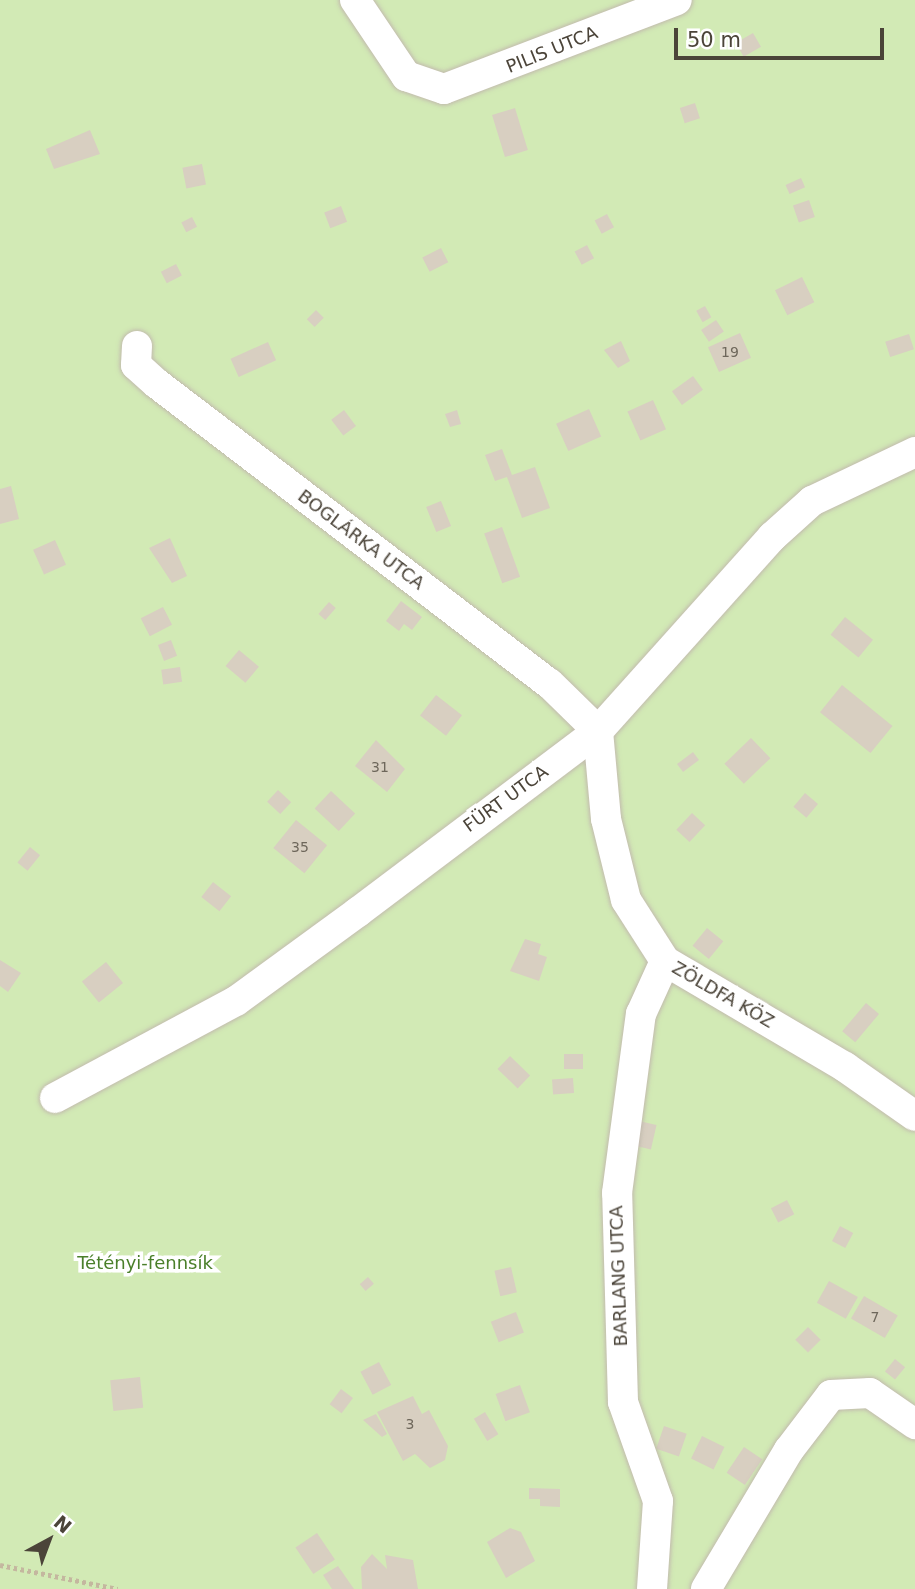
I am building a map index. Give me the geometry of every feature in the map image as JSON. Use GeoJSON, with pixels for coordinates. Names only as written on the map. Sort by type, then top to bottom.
{"type":"FeatureCollection","features":[{"type":"Feature","properties":{"kind":"street","name":"PILIS UTCA"},"geometry":{"type":"LineString","coordinates":[[355,0],[392,61],[425,86],[444,89],[476,80],[677,0]]}},
{"type":"Feature","properties":{"kind":"street","name":"BOGLÁRKA UTCA"},"geometry":{"type":"LineString","coordinates":[[137,346],[136,365],[156,383],[549,683],[598,731]]}},
{"type":"Feature","properties":{"kind":"street","name":"FÜRT UTCA"},"geometry":{"type":"LineString","coordinates":[[55,1098],[236,1001],[598,731],[812,501],[915,452]]}},
{"type":"Feature","properties":{"kind":"street","name":"ZÖLDFA KÖZ"},"geometry":{"type":"LineString","coordinates":[[598,731],[606,819],[626,900],[665,961],[845,1067],[915,1116]]}},
{"type":"Feature","properties":{"kind":"street","name":"BARLANG UTCA"},"geometry":{"type":"LineString","coordinates":[[652,1589],[658,1501],[623,1402],[617,1194],[641,1014],[665,961]]}},
{"type":"Feature","properties":{"kind":"street"},"geometry":{"type":"LineString","coordinates":[[706,1589],[809,1418],[831,1395],[870,1392],[915,1424]]}},
{"type":"Feature","properties":{"kind":"path"},"geometry":{"type":"LineString","coordinates":[[0,1565],[118,1589]]}},
{"type":"Feature","properties":{"kind":"green space","name":"Tétényi-fennsík"},"geometry":{"type":"Polygon","coordinates":[[[0,0],[915,0],[915,1589],[0,1589],[0,0]]]}},
{"type":"Feature","properties":{"kind":"building"},"geometry":{"type":"Polygon","coordinates":[[[753,33],[761,47],[744,57],[736,43],[753,33]]]}},
{"type":"Feature","properties":{"kind":"building"},"geometry":{"type":"Polygon","coordinates":[[[695,103],[700,118],[685,123],[680,108],[695,103]]]}},
{"type":"Feature","properties":{"kind":"building"},"geometry":{"type":"Polygon","coordinates":[[[515,108],[528,150],[505,157],[492,115],[515,108]]]}},
{"type":"Feature","properties":{"kind":"building"},"geometry":{"type":"Polygon","coordinates":[[[90,130],[100,154],[54,169],[46,149],[90,130]]]}},
{"type":"Feature","properties":{"kind":"building"},"geometry":{"type":"Polygon","coordinates":[[[202,164],[206,185],[186,188],[182,168],[202,164]]]}},
{"type":"Feature","properties":{"kind":"building"},"geometry":{"type":"Polygon","coordinates":[[[801,178],[805,187],[790,194],[785,185],[801,178]]]}},
{"type":"Feature","properties":{"kind":"building"},"geometry":{"type":"Polygon","coordinates":[[[809,200],[815,217],[799,223],[793,206],[809,200]]]}},
{"type":"Feature","properties":{"kind":"building"},"geometry":{"type":"Polygon","coordinates":[[[341,206],[347,222],[330,228],[324,212],[341,206]]]}},
{"type":"Feature","properties":{"kind":"building"},"geometry":{"type":"Polygon","coordinates":[[[607,214],[614,227],[602,234],[595,221],[607,214]]]}},
{"type":"Feature","properties":{"kind":"building"},"geometry":{"type":"Polygon","coordinates":[[[192,217],[197,227],[186,232],[181,222],[192,217]]]}},
{"type":"Feature","properties":{"kind":"building"},"geometry":{"type":"Polygon","coordinates":[[[587,245],[594,258],[582,265],[575,252],[587,245]]]}},
{"type":"Feature","properties":{"kind":"building"},"geometry":{"type":"Polygon","coordinates":[[[441,248],[448,262],[430,272],[422,258],[441,248]]]}},
{"type":"Feature","properties":{"kind":"building"},"geometry":{"type":"Polygon","coordinates":[[[176,264],[182,276],[167,283],[161,272],[176,264]]]}},
{"type":"Feature","properties":{"kind":"building"},"geometry":{"type":"Polygon","coordinates":[[[802,277],[814,302],[787,315],[775,290],[802,277]]]}},
{"type":"Feature","properties":{"kind":"building"},"geometry":{"type":"Polygon","coordinates":[[[705,306],[711,317],[703,322],[696,311],[705,306]]]}},
{"type":"Feature","properties":{"kind":"building"},"geometry":{"type":"Polygon","coordinates":[[[316,310],[324,318],[315,327],[307,319],[316,310]]]}},
{"type":"Feature","properties":{"kind":"building"},"geometry":{"type":"Polygon","coordinates":[[[716,320],[724,332],[709,342],[701,330],[716,320]]]}},
{"type":"Feature","properties":{"kind":"building"},"geometry":{"type":"Polygon","coordinates":[[[740,333],[751,358],[719,372],[708,347],[740,333]]]}},
{"type":"Feature","properties":{"kind":"building"},"geometry":{"type":"Polygon","coordinates":[[[909,334],[914,349],[890,357],[885,342],[909,334]]]}},
{"type":"Feature","properties":{"kind":"building"},"geometry":{"type":"Polygon","coordinates":[[[621,341],[630,361],[618,368],[604,350],[621,341]]]}},
{"type":"Feature","properties":{"kind":"building"},"geometry":{"type":"Polygon","coordinates":[[[268,342],[276,360],[239,377],[231,359],[268,342]]]}},
{"type":"Feature","properties":{"kind":"building"},"geometry":{"type":"Polygon","coordinates":[[[693,376],[703,390],[682,405],[672,391],[693,376]]]}},
{"type":"Feature","properties":{"kind":"building"},"geometry":{"type":"Polygon","coordinates":[[[653,400],[666,429],[640,441],[627,411],[653,400]]]}},
{"type":"Feature","properties":{"kind":"building"},"geometry":{"type":"Polygon","coordinates":[[[589,409],[601,436],[568,451],[556,424],[589,409]]]}},
{"type":"Feature","properties":{"kind":"building"},"geometry":{"type":"Polygon","coordinates":[[[344,410],[356,426],[343,436],[331,420],[344,410]]]}},
{"type":"Feature","properties":{"kind":"building"},"geometry":{"type":"Polygon","coordinates":[[[457,410],[461,424],[450,427],[445,414],[457,410]]]}},
{"type":"Feature","properties":{"kind":"building"},"geometry":{"type":"Polygon","coordinates":[[[502,449],[512,475],[535,467],[550,508],[522,518],[507,477],[495,481],[485,455],[502,449]]]}},
{"type":"Feature","properties":{"kind":"building"},"geometry":{"type":"Polygon","coordinates":[[[11,486],[19,519],[0,524],[0,489],[11,486]]]}},
{"type":"Feature","properties":{"kind":"building"},"geometry":{"type":"Polygon","coordinates":[[[441,501],[451,526],[436,532],[426,507],[441,501]]]}},
{"type":"Feature","properties":{"kind":"building"},"geometry":{"type":"Polygon","coordinates":[[[502,527],[520,577],[502,583],[484,533],[502,527]]]}},
{"type":"Feature","properties":{"kind":"building"},"geometry":{"type":"Polygon","coordinates":[[[170,538],[187,576],[172,583],[149,548],[170,538]]]}},
{"type":"Feature","properties":{"kind":"building"},"geometry":{"type":"Polygon","coordinates":[[[55,540],[66,565],[44,574],[33,550],[55,540]]]}},
{"type":"Feature","properties":{"kind":"building"},"geometry":{"type":"Polygon","coordinates":[[[401,601],[422,617],[412,630],[404,624],[399,631],[386,621],[401,601]]]}},
{"type":"Feature","properties":{"kind":"building"},"geometry":{"type":"Polygon","coordinates":[[[329,602],[336,608],[325,620],[319,614],[329,602]]]}},
{"type":"Feature","properties":{"kind":"building"},"geometry":{"type":"Polygon","coordinates":[[[163,607],[172,625],[150,636],[141,618],[163,607]]]}},
{"type":"Feature","properties":{"kind":"building"},"geometry":{"type":"Polygon","coordinates":[[[845,617],[873,640],[859,658],[831,635],[845,617]]]}},
{"type":"Feature","properties":{"kind":"building"},"geometry":{"type":"Polygon","coordinates":[[[171,640],[177,656],[164,661],[158,645],[171,640]]]}},
{"type":"Feature","properties":{"kind":"building"},"geometry":{"type":"Polygon","coordinates":[[[239,650],[259,667],[245,683],[226,666],[239,650]]]}},
{"type":"Feature","properties":{"kind":"building"},"geometry":{"type":"Polygon","coordinates":[[[180,667],[182,682],[163,684],[161,670],[180,667]]]}},
{"type":"Feature","properties":{"kind":"building"},"geometry":{"type":"Polygon","coordinates":[[[842,685],[893,726],[870,753],[820,712],[842,685]]]}},
{"type":"Feature","properties":{"kind":"building"},"geometry":{"type":"Polygon","coordinates":[[[436,695],[462,715],[446,736],[420,715],[436,695]]]}},
{"type":"Feature","properties":{"kind":"building"},"geometry":{"type":"Polygon","coordinates":[[[751,738],[770,758],[744,784],[724,764],[751,738]]]}},
{"type":"Feature","properties":{"kind":"building"},"geometry":{"type":"Polygon","coordinates":[[[376,740],[405,769],[387,792],[355,766],[376,740]]]}},
{"type":"Feature","properties":{"kind":"building"},"geometry":{"type":"Polygon","coordinates":[[[693,752],[699,760],[683,772],[677,764],[693,752]]]}},
{"type":"Feature","properties":{"kind":"building"},"geometry":{"type":"Polygon","coordinates":[[[278,790],[291,802],[280,814],[267,802],[278,790]]]}},
{"type":"Feature","properties":{"kind":"building"},"geometry":{"type":"Polygon","coordinates":[[[331,791],[355,814],[339,831],[315,809],[331,791]]]}},
{"type":"Feature","properties":{"kind":"building"},"geometry":{"type":"Polygon","coordinates":[[[805,793],[818,804],[806,818],[793,807],[805,793]]]}},
{"type":"Feature","properties":{"kind":"building"},"geometry":{"type":"Polygon","coordinates":[[[692,813],[705,825],[689,842],[676,830],[692,813]]]}},
{"type":"Feature","properties":{"kind":"building"},"geometry":{"type":"Polygon","coordinates":[[[296,820],[327,845],[304,873],[273,848],[296,820]]]}},
{"type":"Feature","properties":{"kind":"building"},"geometry":{"type":"Polygon","coordinates":[[[30,847],[40,855],[28,871],[17,863],[30,847]]]}},
{"type":"Feature","properties":{"kind":"building"},"geometry":{"type":"Polygon","coordinates":[[[213,882],[231,896],[219,911],[201,897],[213,882]]]}},
{"type":"Feature","properties":{"kind":"building"},"geometry":{"type":"Polygon","coordinates":[[[707,928],[723,941],[709,959],[693,946],[707,928]]]}},
{"type":"Feature","properties":{"kind":"building"},"geometry":{"type":"Polygon","coordinates":[[[525,939],[541,944],[538,954],[547,957],[539,981],[510,971],[525,939]]]}},
{"type":"Feature","properties":{"kind":"building"},"geometry":{"type":"Polygon","coordinates":[[[0,960],[21,973],[8,992],[0,986],[0,960]]]}},
{"type":"Feature","properties":{"kind":"building"},"geometry":{"type":"Polygon","coordinates":[[[106,962],[123,983],[99,1002],[82,982],[106,962]]]}},
{"type":"Feature","properties":{"kind":"building"},"geometry":{"type":"Polygon","coordinates":[[[866,1003],[879,1014],[855,1042],[842,1031],[866,1003]]]}},
{"type":"Feature","properties":{"kind":"building"},"geometry":{"type":"Polygon","coordinates":[[[564,1054],[583,1054],[583,1069],[564,1069],[564,1054]]]}},
{"type":"Feature","properties":{"kind":"building"},"geometry":{"type":"Polygon","coordinates":[[[510,1056],[530,1075],[518,1088],[497,1069],[510,1056]]]}},
{"type":"Feature","properties":{"kind":"building"},"geometry":{"type":"Polygon","coordinates":[[[573,1078],[574,1093],[553,1094],[552,1079],[573,1078]]]}},
{"type":"Feature","properties":{"kind":"building"},"geometry":{"type":"Polygon","coordinates":[[[639,1121],[657,1125],[651,1149],[633,1145],[639,1121]]]}},
{"type":"Feature","properties":{"kind":"building"},"geometry":{"type":"Polygon","coordinates":[[[787,1200],[794,1214],[778,1222],[771,1208],[787,1200]]]}},
{"type":"Feature","properties":{"kind":"building"},"geometry":{"type":"Polygon","coordinates":[[[840,1226],[853,1233],[845,1248],[832,1241],[840,1226]]]}},
{"type":"Feature","properties":{"kind":"building"},"geometry":{"type":"Polygon","coordinates":[[[511,1267],[517,1292],[500,1296],[494,1271],[511,1267]]]}},
{"type":"Feature","properties":{"kind":"building"},"geometry":{"type":"Polygon","coordinates":[[[368,1277],[374,1284],[366,1291],[360,1284],[368,1277]]]}},
{"type":"Feature","properties":{"kind":"building"},"geometry":{"type":"Polygon","coordinates":[[[829,1281],[858,1297],[846,1319],[817,1303],[829,1281]]]}},
{"type":"Feature","properties":{"kind":"building"},"geometry":{"type":"Polygon","coordinates":[[[864,1296],[898,1316],[885,1338],[851,1319],[864,1296]]]}},
{"type":"Feature","properties":{"kind":"building"},"geometry":{"type":"Polygon","coordinates":[[[516,1312],[524,1333],[499,1342],[491,1322],[516,1312]]]}},
{"type":"Feature","properties":{"kind":"building"},"geometry":{"type":"Polygon","coordinates":[[[808,1327],[821,1340],[808,1352],[795,1340],[808,1327]]]}},
{"type":"Feature","properties":{"kind":"building"},"geometry":{"type":"Polygon","coordinates":[[[895,1359],[905,1367],[895,1380],[885,1371],[895,1359]]]}},
{"type":"Feature","properties":{"kind":"building"},"geometry":{"type":"Polygon","coordinates":[[[379,1362],[391,1385],[373,1395],[360,1372],[379,1362]]]}},
{"type":"Feature","properties":{"kind":"building"},"geometry":{"type":"Polygon","coordinates":[[[140,1377],[143,1408],[113,1411],[110,1380],[140,1377]]]}},
{"type":"Feature","properties":{"kind":"building"},"geometry":{"type":"Polygon","coordinates":[[[520,1385],[530,1412],[505,1421],[496,1394],[520,1385]]]}},
{"type":"Feature","properties":{"kind":"building"},"geometry":{"type":"Polygon","coordinates":[[[341,1389],[353,1398],[342,1413],[330,1404],[341,1389]]]}},
{"type":"Feature","properties":{"kind":"building"},"geometry":{"type":"Polygon","coordinates":[[[413,1396],[422,1414],[429,1410],[448,1446],[445,1460],[430,1468],[415,1454],[403,1461],[377,1412],[413,1396]]]}},
{"type":"Feature","properties":{"kind":"building"},"geometry":{"type":"Polygon","coordinates":[[[485,1412],[498,1434],[487,1441],[474,1419],[485,1412]]]}},
{"type":"Feature","properties":{"kind":"building"},"geometry":{"type":"Polygon","coordinates":[[[376,1414],[387,1434],[382,1437],[363,1420],[376,1414]]]}},
{"type":"Feature","properties":{"kind":"building"},"geometry":{"type":"Polygon","coordinates":[[[664,1426],[687,1434],[679,1457],[656,1449],[664,1426]]]}},
{"type":"Feature","properties":{"kind":"building"},"geometry":{"type":"Polygon","coordinates":[[[702,1436],[724,1447],[714,1469],[691,1458],[702,1436]]]}},
{"type":"Feature","properties":{"kind":"building"},"geometry":{"type":"Polygon","coordinates":[[[744,1447],[762,1459],[745,1485],[727,1473],[744,1447]]]}},
{"type":"Feature","properties":{"kind":"building"},"geometry":{"type":"Polygon","coordinates":[[[529,1488],[560,1489],[560,1507],[540,1506],[540,1499],[529,1499],[529,1488]]]}},
{"type":"Feature","properties":{"kind":"building"},"geometry":{"type":"Polygon","coordinates":[[[510,1528],[521,1532],[535,1561],[506,1578],[487,1542],[510,1528]]]}},
{"type":"Feature","properties":{"kind":"building"},"geometry":{"type":"Polygon","coordinates":[[[317,1533],[335,1560],[313,1574],[295,1548],[317,1533]]]}},
{"type":"Feature","properties":{"kind":"building"},"geometry":{"type":"Polygon","coordinates":[[[372,1554],[387,1569],[385,1555],[413,1560],[418,1589],[362,1589],[361,1567],[372,1554]]]}},
{"type":"Feature","properties":{"kind":"building"},"geometry":{"type":"Polygon","coordinates":[[[338,1566],[354,1589],[332,1589],[323,1575],[338,1566]]]}}]}
